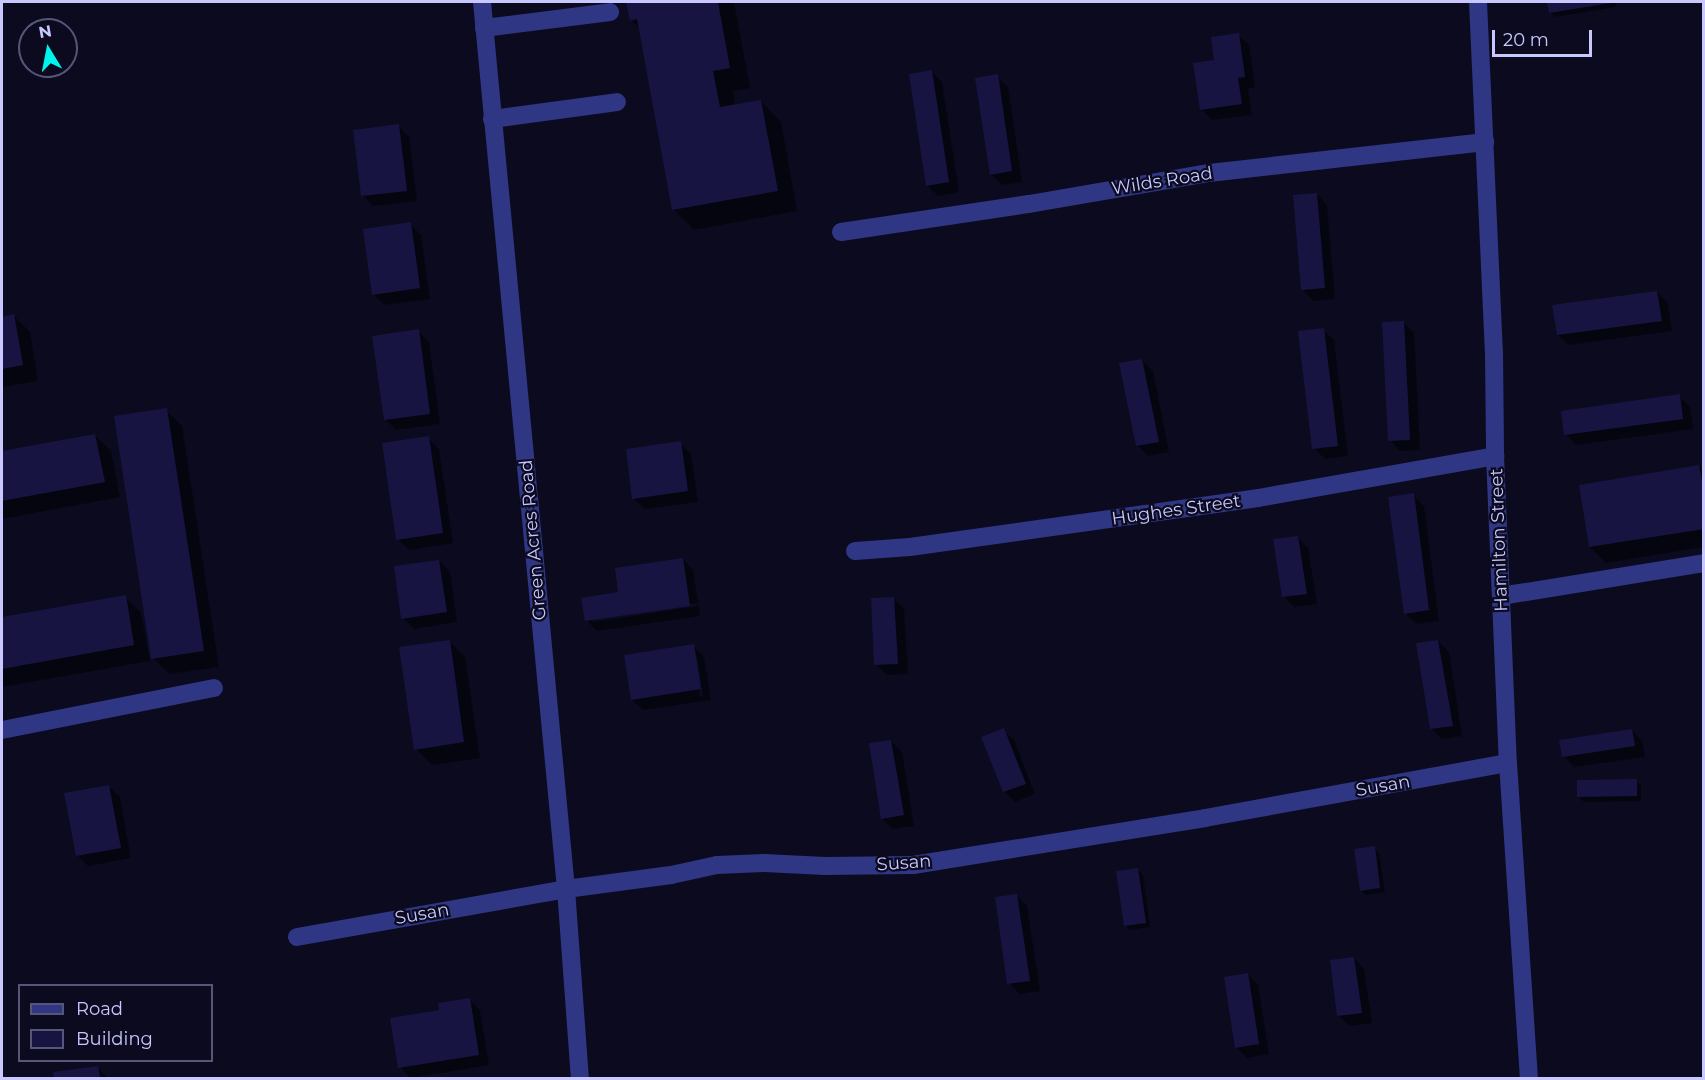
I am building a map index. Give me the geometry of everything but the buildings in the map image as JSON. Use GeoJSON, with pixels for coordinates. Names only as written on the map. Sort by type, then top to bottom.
{"type":"FeatureCollection","features":[{"type":"Feature","properties":{"kind":"street","name":"Green Acres Road"},"geometry":{"type":"LineString","coordinates":[[482,2],[566,889],[580,1078]]}},
{"type":"Feature","properties":{"kind":"street","name":"Hamilton Street"},"geometry":{"type":"LineString","coordinates":[[1478,2],[1494,352],[1495,456],[1508,763],[1529,1078]]}},
{"type":"Feature","properties":{"kind":"street"},"geometry":{"type":"LineString","coordinates":[[484,28],[610,12]]}},
{"type":"Feature","properties":{"kind":"street"},"geometry":{"type":"LineString","coordinates":[[492,119],[617,102]]}},
{"type":"Feature","properties":{"kind":"street","name":"Wilds Road"},"geometry":{"type":"LineString","coordinates":[[841,232],[1029,204],[1209,172],[1485,142]]}},
{"type":"Feature","properties":{"kind":"street","name":"Hughes Street"},"geometry":{"type":"LineString","coordinates":[[855,551],[910,547],[1258,498],[1495,456]]}},
{"type":"Feature","properties":{"kind":"street"},"geometry":{"type":"LineString","coordinates":[[1501,596],[1704,563]]}},
{"type":"Feature","properties":{"kind":"street"},"geometry":{"type":"LineString","coordinates":[[2,730],[214,687]]}},
{"type":"Feature","properties":{"kind":"street","name":"Susan"},"geometry":{"type":"LineString","coordinates":[[297,937],[566,889],[670,875],[717,865],[764,863],[825,866],[913,865],[1205,818],[1508,763]]}}]}
